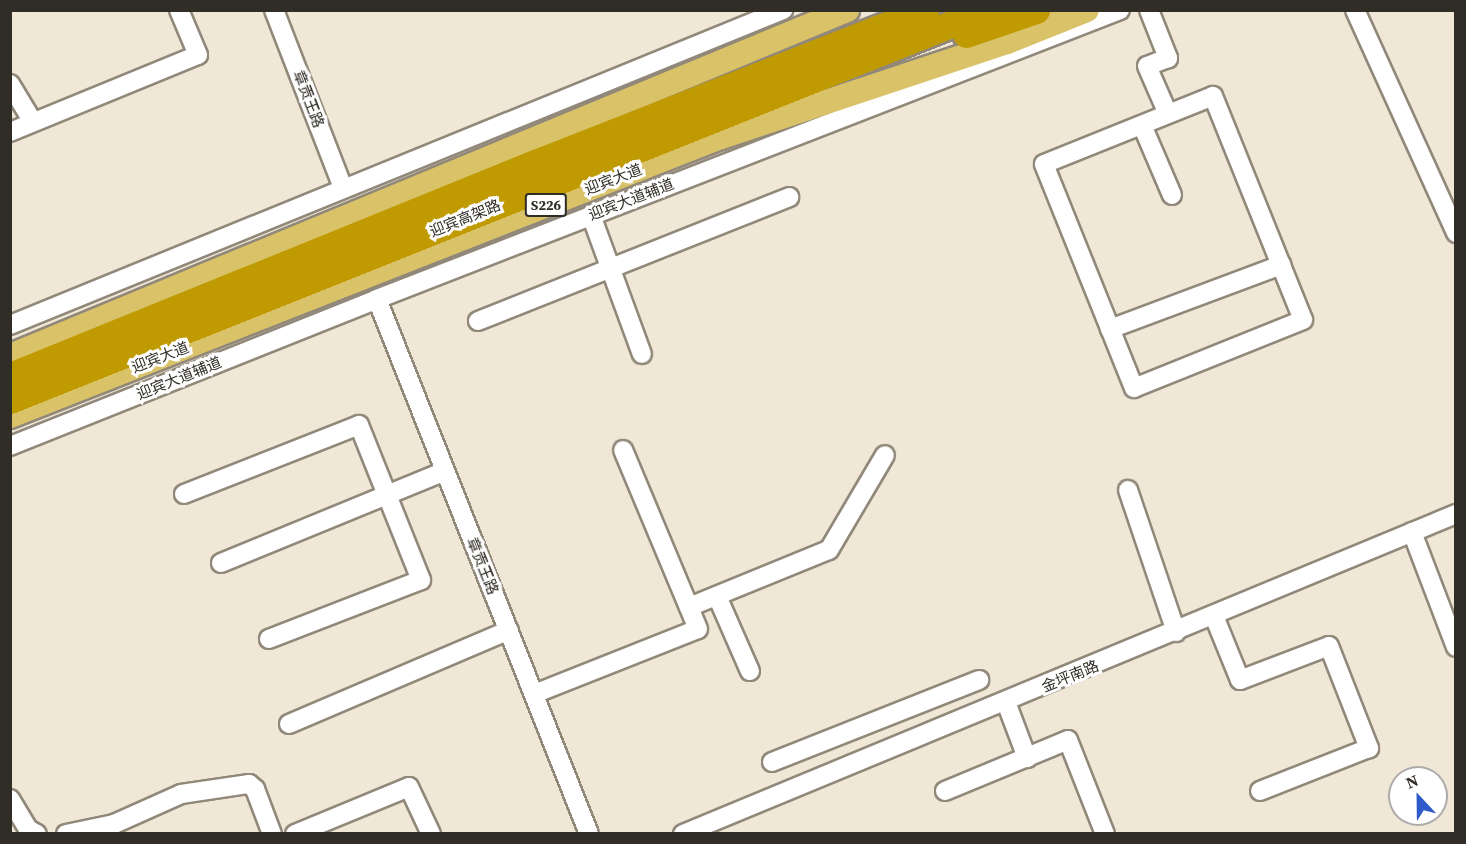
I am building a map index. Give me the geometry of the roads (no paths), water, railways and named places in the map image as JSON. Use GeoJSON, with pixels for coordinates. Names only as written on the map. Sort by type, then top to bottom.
{"type":"FeatureCollection","features":[{"type":"Feature","properties":{"kind":"highway"},"geometry":{"type":"LineString","coordinates":[[715,105],[897,10]]}},
{"type":"Feature","properties":{"kind":"highway","name":"迎宾高架路"},"geometry":{"type":"LineString","coordinates":[[10,400],[715,105],[926,10]]}},
{"type":"Feature","properties":{"kind":"highway","name":"迎宾高架路"},"geometry":{"type":"LineString","coordinates":[[10,376],[715,105],[986,10]]}},
{"type":"Feature","properties":{"kind":"highway"},"geometry":{"type":"LineString","coordinates":[[715,105],[1036,10]]}},
{"type":"Feature","properties":{"kind":"main road"},"geometry":{"type":"LineString","coordinates":[[10,356],[847,10]]}},
{"type":"Feature","properties":{"kind":"main road","name":"迎宾大道"},"geometry":{"type":"LineString","coordinates":[[10,416],[721,136],[1007,42],[1087,10]]}},
{"type":"Feature","properties":{"kind":"street"},"geometry":{"type":"LineString","coordinates":[[10,132],[198,55],[179,10]]}},
{"type":"Feature","properties":{"kind":"street","name":"章贡王路"},"geometry":{"type":"LineString","coordinates":[[274,10],[343,188]]}},
{"type":"Feature","properties":{"kind":"street"},"geometry":{"type":"LineString","coordinates":[[10,325],[758,15],[783,10]]}},
{"type":"Feature","properties":{"kind":"street","name":"迎宾大道辅道"},"geometry":{"type":"LineString","coordinates":[[10,446],[377,299],[1120,10]]}},
{"type":"Feature","properties":{"kind":"street"},"geometry":{"type":"LineString","coordinates":[[1149,10],[1168,58],[1147,66],[1168,114]]}},
{"type":"Feature","properties":{"kind":"street"},"geometry":{"type":"LineString","coordinates":[[1355,10],[1455,232]]}},
{"type":"Feature","properties":{"kind":"street"},"geometry":{"type":"LineString","coordinates":[[10,84],[33,122]]}},
{"type":"Feature","properties":{"kind":"street"},"geometry":{"type":"LineString","coordinates":[[1213,96],[1303,320],[1134,388],[1044,164],[1142,125],[1213,96]]}},
{"type":"Feature","properties":{"kind":"street"},"geometry":{"type":"LineString","coordinates":[[1142,125],[1172,195]]}},
{"type":"Feature","properties":{"kind":"street"},"geometry":{"type":"LineString","coordinates":[[478,321],[789,197]]}},
{"type":"Feature","properties":{"kind":"street"},"geometry":{"type":"LineString","coordinates":[[591,215],[642,354]]}},
{"type":"Feature","properties":{"kind":"street"},"geometry":{"type":"LineString","coordinates":[[1110,329],[1281,265]]}},
{"type":"Feature","properties":{"kind":"street","name":"章贡王路"},"geometry":{"type":"LineString","coordinates":[[377,299],[589,834]]}},
{"type":"Feature","properties":{"kind":"street"},"geometry":{"type":"LineString","coordinates":[[184,494],[359,425],[421,580],[269,639]]}},
{"type":"Feature","properties":{"kind":"street"},"geometry":{"type":"LineString","coordinates":[[534,694],[698,628],[624,450]]}},
{"type":"Feature","properties":{"kind":"street"},"geometry":{"type":"LineString","coordinates":[[689,607],[829,550],[885,455]]}},
{"type":"Feature","properties":{"kind":"street"},"geometry":{"type":"LineString","coordinates":[[221,563],[445,471]]}},
{"type":"Feature","properties":{"kind":"street"},"geometry":{"type":"LineString","coordinates":[[1128,490],[1176,632]]}},
{"type":"Feature","properties":{"kind":"street","name":"金坪南路"},"geometry":{"type":"LineString","coordinates":[[683,834],[1176,632],[1455,514]]}},
{"type":"Feature","properties":{"kind":"street"},"geometry":{"type":"LineString","coordinates":[[1412,532],[1455,647]]}},
{"type":"Feature","properties":{"kind":"street"},"geometry":{"type":"LineString","coordinates":[[717,596],[750,671]]}},
{"type":"Feature","properties":{"kind":"street"},"geometry":{"type":"LineString","coordinates":[[1214,616],[1240,680],[1329,646],[1369,748],[1260,791]]}},
{"type":"Feature","properties":{"kind":"street"},"geometry":{"type":"LineString","coordinates":[[289,724],[509,630]]}},
{"type":"Feature","properties":{"kind":"street"},"geometry":{"type":"LineString","coordinates":[[772,762],[979,680]]}},
{"type":"Feature","properties":{"kind":"street"},"geometry":{"type":"LineString","coordinates":[[1006,702],[1027,758]]}},
{"type":"Feature","properties":{"kind":"street"},"geometry":{"type":"LineString","coordinates":[[844,733],[857,764]]}},
{"type":"Feature","properties":{"kind":"street"},"geometry":{"type":"LineString","coordinates":[[945,791],[1068,740],[1105,834]]}},
{"type":"Feature","properties":{"kind":"street"},"geometry":{"type":"LineString","coordinates":[[66,834],[114,824],[181,794],[249,784],[255,789],[272,834]]}},
{"type":"Feature","properties":{"kind":"street"},"geometry":{"type":"LineString","coordinates":[[296,834],[409,787],[431,834]]}},
{"type":"Feature","properties":{"kind":"street"},"geometry":{"type":"LineString","coordinates":[[10,799],[30,832]]}}]}
